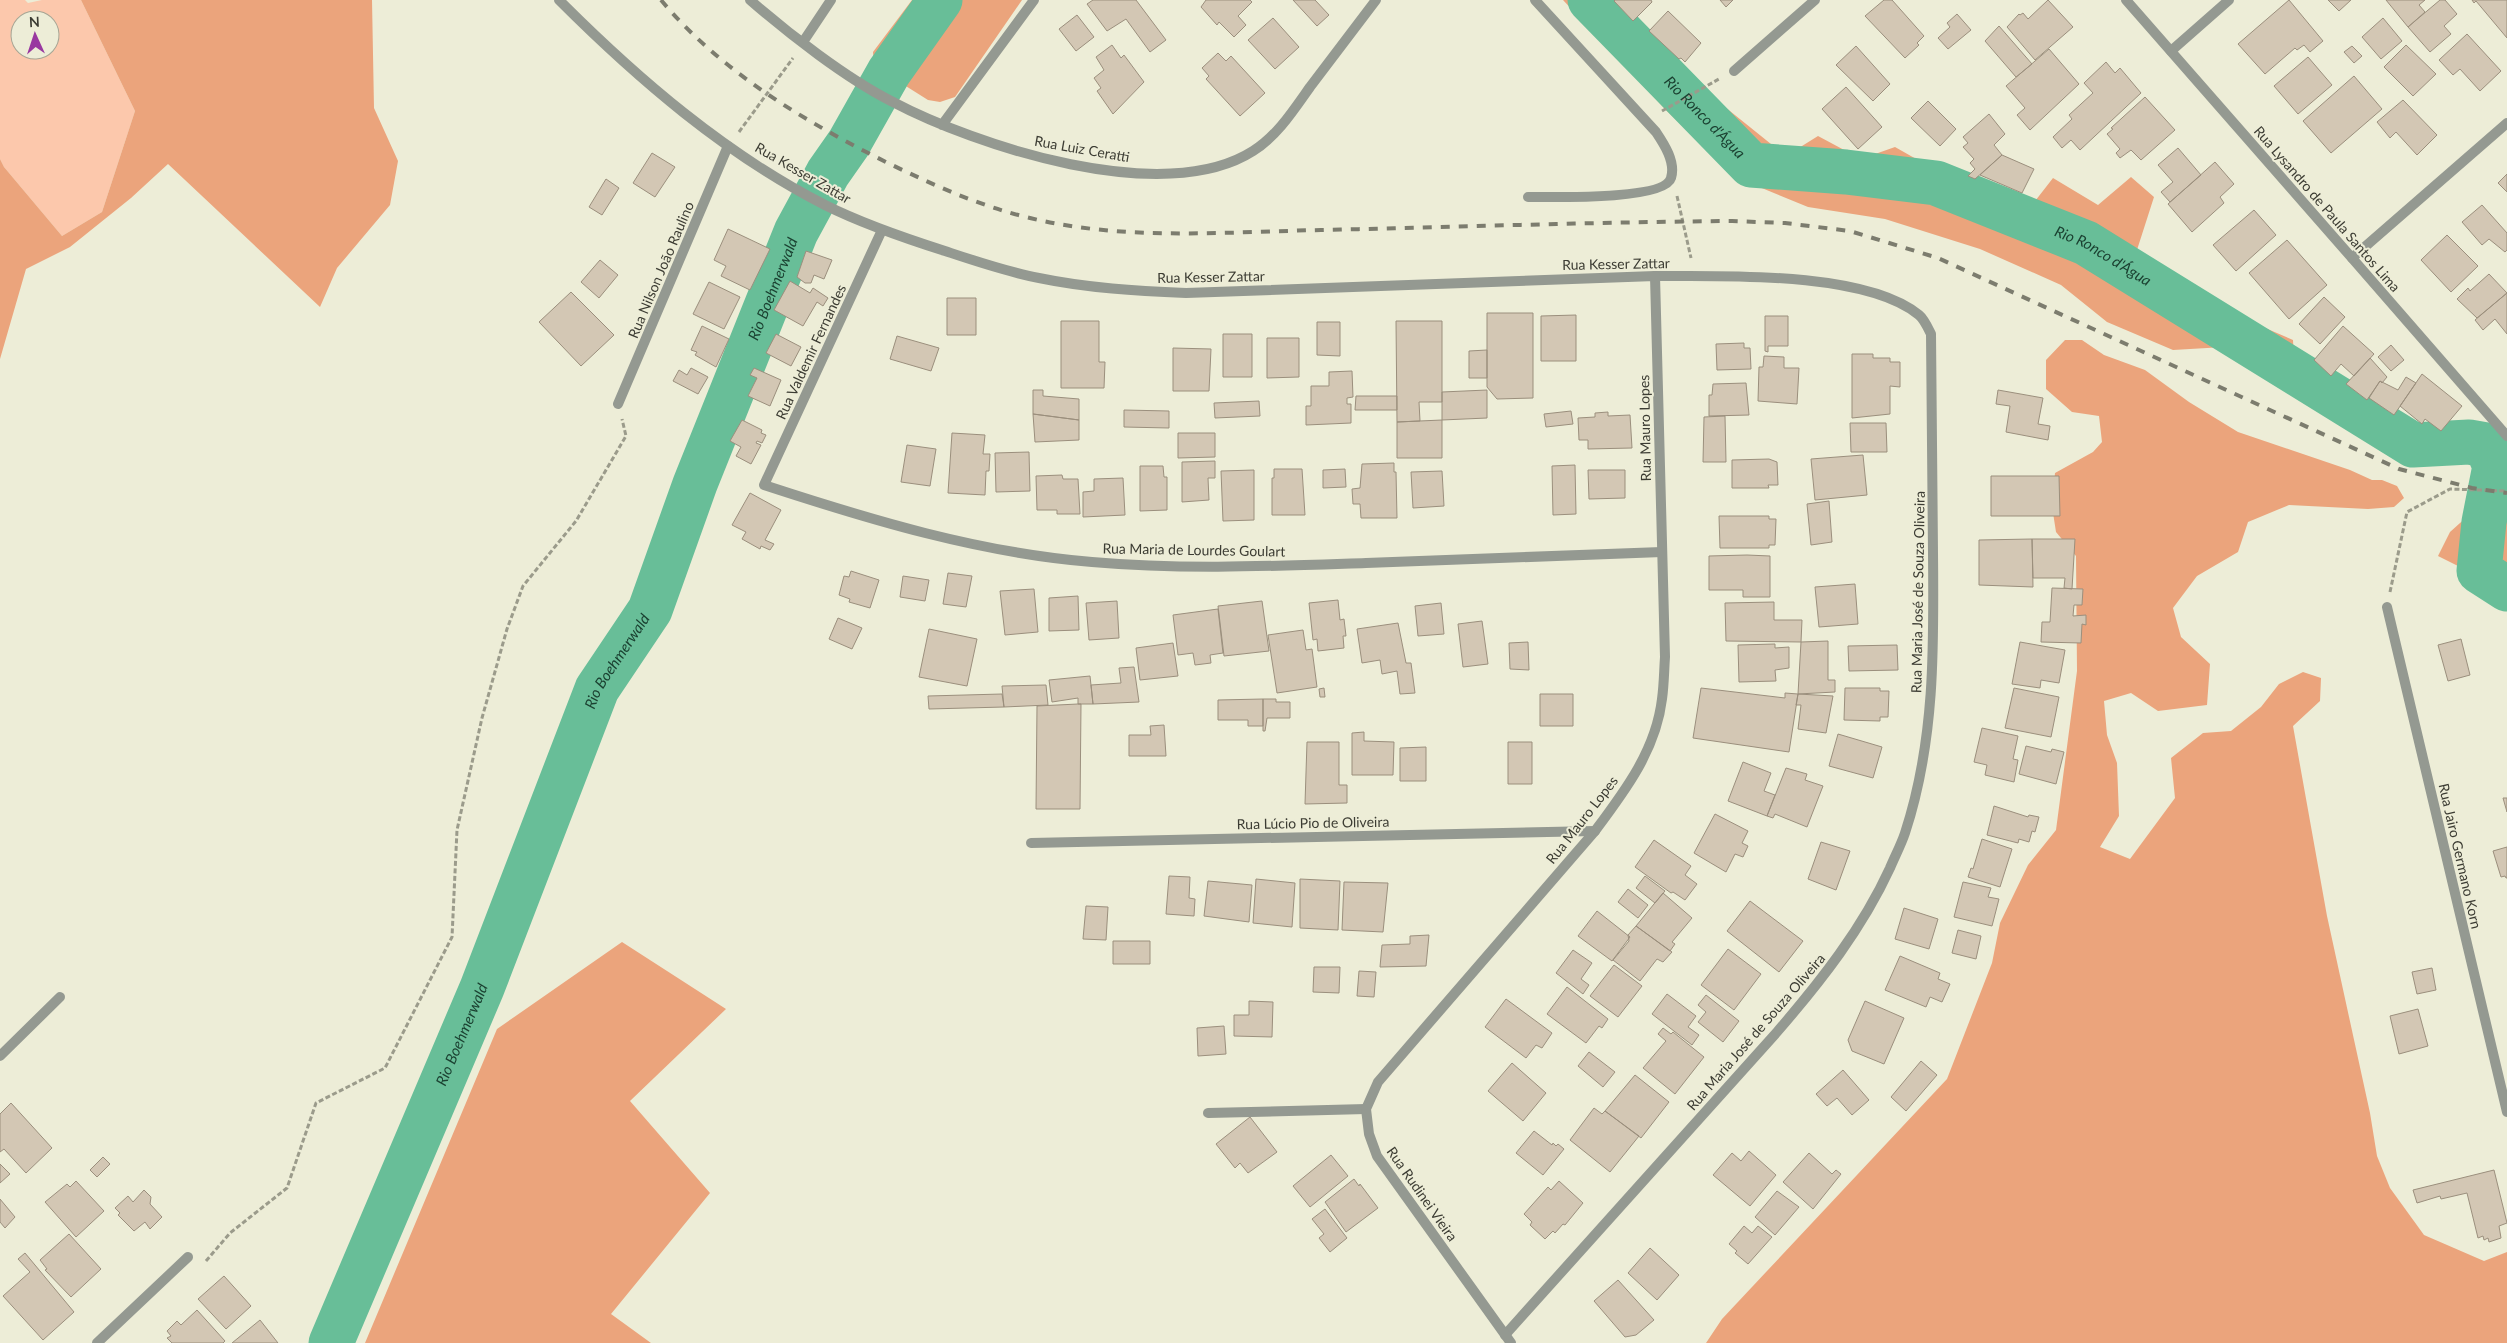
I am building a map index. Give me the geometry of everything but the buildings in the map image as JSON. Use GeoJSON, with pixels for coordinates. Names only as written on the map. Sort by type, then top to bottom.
{"type":"FeatureCollection","features":[{"type":"Feature","properties":{"kind":"street","name":"Rua Kesser Zattar"},"geometry":{"type":"LineString","coordinates":[[559,0],[637,74],[728,146],[793,187],[882,230],[975,261],[1038,278],[1133,290],[1186,293],[1655,276],[1762,278],[1844,286],[1888,297],[1920,316],[1931,334]]}},
{"type":"Feature","properties":{"kind":"street","name":"Rua Luiz Ceratti"},"geometry":{"type":"LineString","coordinates":[[750,0],[803,42],[862,84],[889,100],[942,125],[1020,152],[1087,167],[1156,173],[1197,172],[1223,165],[1252,152],[1276,133],[1376,0]]}},
{"type":"Feature","properties":{"kind":"street"},"geometry":{"type":"LineString","coordinates":[[803,42],[831,0]]}},
{"type":"Feature","properties":{"kind":"street"},"geometry":{"type":"LineString","coordinates":[[942,125],[1034,0]]}},
{"type":"Feature","properties":{"kind":"street"},"geometry":{"type":"LineString","coordinates":[[1528,197],[1640,194],[1666,186],[1672,178],[1671,164],[1666,147],[1656,132],[1535,0]]}},
{"type":"Feature","properties":{"kind":"street"},"geometry":{"type":"LineString","coordinates":[[1734,71],[1815,0]]}},
{"type":"Feature","properties":{"kind":"street","name":"Rua Lysandro de Paula Santos Lima"},"geometry":{"type":"LineString","coordinates":[[2126,0],[2507,436]]}},
{"type":"Feature","properties":{"kind":"street"},"geometry":{"type":"LineString","coordinates":[[2171,51],[2230,0]]}},
{"type":"Feature","properties":{"kind":"street"},"geometry":{"type":"LineString","coordinates":[[2352,258],[2507,123]]}},
{"type":"Feature","properties":{"kind":"street","name":"Rua Nilson João Raulino"},"geometry":{"type":"LineString","coordinates":[[618,404],[728,146]]}},
{"type":"Feature","properties":{"kind":"street","name":"Rua Valdemir Fernandes"},"geometry":{"type":"LineString","coordinates":[[764,485],[882,230]]}},
{"type":"Feature","properties":{"kind":"street","name":"Rua Mauro Lopes"},"geometry":{"type":"LineString","coordinates":[[1366,1109],[1378,1082],[1595,830],[1625,790],[1645,756],[1656,729],[1662,699],[1665,657],[1655,276]]}},
{"type":"Feature","properties":{"kind":"street","name":"Rua Maria José de Souza Oliveira"},"geometry":{"type":"LineString","coordinates":[[1508,1339],[1817,986],[1864,918],[1905,835],[1923,763],[1930,711],[1934,651],[1931,334]]}},
{"type":"Feature","properties":{"kind":"street","name":"Rua Maria de Lourdes Goulart"},"geometry":{"type":"LineString","coordinates":[[764,485],[870,519],[936,535],[1010,551],[1091,562],[1234,568],[1662,552]]}},
{"type":"Feature","properties":{"kind":"street","name":"Rua Jairo Germano Korn"},"geometry":{"type":"LineString","coordinates":[[2387,607],[2507,1112]]}},
{"type":"Feature","properties":{"kind":"street","name":"Rua Lúcio Pio de Oliveira"},"geometry":{"type":"LineString","coordinates":[[1031,843],[1595,830]]}},
{"type":"Feature","properties":{"kind":"street"},"geometry":{"type":"LineString","coordinates":[[0,1056],[60,998]]}},
{"type":"Feature","properties":{"kind":"street"},"geometry":{"type":"LineString","coordinates":[[1208,1113],[1366,1109]]}},
{"type":"Feature","properties":{"kind":"street","name":"Rua Rudinei Vieira"},"geometry":{"type":"LineString","coordinates":[[1366,1109],[1369,1134],[1377,1156],[1508,1339]]}},
{"type":"Feature","properties":{"kind":"street"},"geometry":{"type":"LineString","coordinates":[[98,1343],[188,1257]]}},
{"type":"Feature","properties":{"kind":"path"},"geometry":{"type":"LineString","coordinates":[[728,146],[767,95],[803,42]]}},
{"type":"Feature","properties":{"kind":"path"},"geometry":{"type":"LineString","coordinates":[[1668,108],[1734,71]]}},
{"type":"Feature","properties":{"kind":"path"},"geometry":{"type":"LineString","coordinates":[[1672,178],[1684,221],[1694,276]]}},
{"type":"Feature","properties":{"kind":"path"},"geometry":{"type":"LineString","coordinates":[[188,1257],[206,1261],[230,1233],[287,1188],[316,1103],[385,1068],[452,938],[458,830],[482,718],[507,629],[523,586],[576,521],[626,436],[618,404]]}},
{"type":"Feature","properties":{"kind":"path"},"geometry":{"type":"LineString","coordinates":[[2387,607],[2407,512],[2450,489],[2507,491]]}},
{"type":"Feature","properties":{"kind":"shaded area"},"geometry":{"type":"Polygon","coordinates":[[[0,0],[25,0],[28,3],[42,0],[81,0],[135,111],[102,212],[62,236],[4,167],[0,159],[0,0]]]}},
{"type":"Feature","properties":{"kind":"shaded area"},"geometry":{"type":"Polygon","coordinates":[[[81,0],[372,0],[374,108],[398,161],[390,205],[337,268],[320,307],[168,164],[131,198],[70,247],[26,269],[0,359],[0,159],[4,167],[62,236],[102,212],[135,111],[81,0]]]}},
{"type":"Feature","properties":{"kind":"shaded area"},"geometry":{"type":"Polygon","coordinates":[[[912,0],[1022,0],[955,97],[940,102],[928,100],[874,66],[873,52],[912,0]]]}},
{"type":"Feature","properties":{"kind":"shaded area"},"geometry":{"type":"Polygon","coordinates":[[[1563,0],[1603,0],[1654,50],[1786,156],[1818,136],[1861,159],[1895,147],[1978,194],[2028,210],[2053,178],[2098,205],[2131,177],[2154,197],[2136,253],[2169,283],[2195,285],[2216,307],[2293,340],[2294,359],[2264,368],[2224,347],[2173,350],[2107,322],[2061,285],[1980,249],[1885,219],[1808,207],[1735,177],[1666,110],[1563,0]]]}},
{"type":"Feature","properties":{"kind":"shaded area"},"geometry":{"type":"Polygon","coordinates":[[[2065,340],[2082,340],[2104,355],[2145,370],[2189,402],[2238,432],[2350,470],[2372,480],[2382,480],[2397,486],[2404,498],[2394,507],[2368,509],[2289,505],[2248,522],[2238,552],[2197,576],[2173,608],[2181,637],[2210,664],[2207,705],[2158,711],[2131,693],[2104,701],[2107,735],[2117,763],[2119,816],[2100,847],[2130,859],[2175,798],[2171,758],[2203,733],[2231,731],[2261,707],[2279,684],[2303,672],[2321,678],[2320,701],[2293,726],[2327,916],[2370,1113],[2377,1156],[2390,1188],[2424,1235],[2484,1261],[2507,1252],[2507,1343],[1706,1343],[1722,1319],[1947,1079],[1992,963],[2000,923],[2028,865],[2056,830],[2077,671],[2076,556],[2056,532],[2052,506],[2055,473],[2093,452],[2102,442],[2099,416],[2072,412],[2046,389],[2046,360],[2065,340]]]}},
{"type":"Feature","properties":{"kind":"shaded area"},"geometry":{"type":"Polygon","coordinates":[[[2479,506],[2507,510],[2507,569],[2466,570],[2438,556],[2450,532],[2479,506]]]}},
{"type":"Feature","properties":{"kind":"shaded area"},"geometry":{"type":"Polygon","coordinates":[[[622,942],[726,1009],[630,1101],[710,1193],[611,1314],[651,1343],[365,1343],[497,1029],[622,942]]]}},
{"type":"Feature","properties":{"kind":"waterway","name":"Rio Boehmerwald"},"geometry":{"type":"LineString","coordinates":[[331,1343],[482,988],[597,689],[650,610],[695,484],[796,232],[828,173],[849,143],[889,72],[940,0]]}},
{"type":"Feature","properties":{"kind":"waterway","name":"Rio Ronco d'Água"},"geometry":{"type":"LineString","coordinates":[[1590,0],[1751,165],[1846,172],[1936,183],[2086,243],[2413,445],[2469,442],[2486,445],[2495,466],[2484,522],[2479,571],[2507,589]]}},
{"type":"Feature","properties":{"kind":"waterway"},"geometry":{"type":"LineString","coordinates":[[2495,466],[2507,478]]}},
{"type":"Feature","properties":{"kind":"railway"},"geometry":{"type":"LineString","coordinates":[[661,0],[711,51],[738,73],[798,114],[860,149],[909,173],[959,195],[994,208],[1030,218],[1102,230],[1175,233],[1732,221],[1785,223],[1850,231],[1938,258],[2399,469],[2472,488],[2507,493]]}}]}
